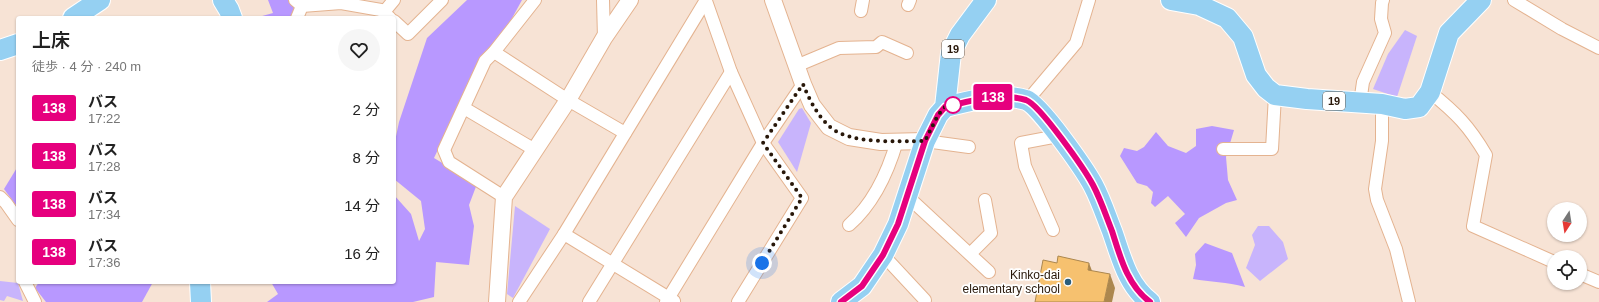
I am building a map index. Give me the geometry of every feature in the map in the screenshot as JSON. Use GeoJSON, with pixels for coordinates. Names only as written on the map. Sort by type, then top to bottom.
{"type":"FeatureCollection","features":[{"type":"Feature","properties":{"kind":"main road"},"geometry":{"type":"LineString","coordinates":[[76,16],[100,0]]}},
{"type":"Feature","properties":{"kind":"main road"},"geometry":{"type":"LineString","coordinates":[[223,0],[231,16]]}},
{"type":"Feature","properties":{"kind":"main road","name":"19"},"geometry":{"type":"LineString","coordinates":[[841,302],[862,286],[883,255],[898,224],[925,141],[938,115],[945,107],[951,53],[960,35],[986,0]]}},
{"type":"Feature","properties":{"kind":"main road"},"geometry":{"type":"LineString","coordinates":[[1171,0],[1199,5],[1227,18],[1243,37],[1256,75],[1266,88],[1275,95]]}},
{"type":"Feature","properties":{"kind":"main road","name":"19"},"geometry":{"type":"LineString","coordinates":[[1275,95],[1382,104],[1405,109],[1419,107],[1430,92],[1449,33],[1481,0]]}},
{"type":"Feature","properties":{"kind":"main road"},"geometry":{"type":"LineString","coordinates":[[0,50],[16,45]]}},
{"type":"Feature","properties":{"kind":"main road"},"geometry":{"type":"LineString","coordinates":[[945,107],[980,98],[1005,96],[1027,101],[1050,123],[1058,136],[1081,165],[1094,186],[1124,268],[1136,288],[1143,297],[1150,302]]}},
{"type":"Feature","properties":{"kind":"main road"},"geometry":{"type":"LineString","coordinates":[[200,284],[201,302]]}},
{"type":"Feature","properties":{"kind":"street"},"geometry":{"type":"LineString","coordinates":[[297,16],[298,3],[341,2],[381,10],[387,15],[394,0]]}},
{"type":"Feature","properties":{"kind":"street"},"geometry":{"type":"LineString","coordinates":[[396,23],[408,34],[442,0]]}},
{"type":"Feature","properties":{"kind":"street"},"geometry":{"type":"LineString","coordinates":[[504,197],[449,162],[444,150],[485,61],[494,52],[535,0]]}},
{"type":"Feature","properties":{"kind":"street"},"geometry":{"type":"LineString","coordinates":[[603,0],[604,38]]}},
{"type":"Feature","properties":{"kind":"street"},"geometry":{"type":"LineString","coordinates":[[497,302],[504,197],[568,100],[604,38],[630,0]]}},
{"type":"Feature","properties":{"kind":"street"},"geometry":{"type":"LineString","coordinates":[[706,0],[731,72],[763,143],[802,198],[738,302]]}},
{"type":"Feature","properties":{"kind":"street"},"geometry":{"type":"LineString","coordinates":[[519,302],[564,234],[706,0]]}},
{"type":"Feature","properties":{"kind":"street"},"geometry":{"type":"LineString","coordinates":[[773,0],[796,66],[812,105],[829,127],[849,137],[881,142],[925,141],[970,147]]}},
{"type":"Feature","properties":{"kind":"street"},"geometry":{"type":"LineString","coordinates":[[1027,101],[1076,43],[1089,0]]}},
{"type":"Feature","properties":{"kind":"street"},"geometry":{"type":"LineString","coordinates":[[1360,103],[1363,82],[1385,33],[1381,19],[1382,3],[1384,0]]}},
{"type":"Feature","properties":{"kind":"street"},"geometry":{"type":"LineString","coordinates":[[1514,0],[1562,29],[1599,48]]}},
{"type":"Feature","properties":{"kind":"street"},"geometry":{"type":"LineString","coordinates":[[796,66],[839,48],[876,47],[882,42],[907,53]]}},
{"type":"Feature","properties":{"kind":"street"},"geometry":{"type":"LineString","coordinates":[[494,52],[568,100],[625,133]]}},
{"type":"Feature","properties":{"kind":"street"},"geometry":{"type":"LineString","coordinates":[[589,302],[731,72]]}},
{"type":"Feature","properties":{"kind":"street"},"geometry":{"type":"LineString","coordinates":[[564,234],[670,301],[763,143],[803,84]]}},
{"type":"Feature","properties":{"kind":"street"},"geometry":{"type":"LineString","coordinates":[[1430,92],[1458,116],[1472,133],[1486,155],[1473,226],[1547,259]]}},
{"type":"Feature","properties":{"kind":"street"},"geometry":{"type":"LineString","coordinates":[[1223,149],[1272,149],[1275,95]]}},
{"type":"Feature","properties":{"kind":"street"},"geometry":{"type":"LineString","coordinates":[[1382,104],[1382,141],[1375,189],[1377,200],[1396,248],[1409,302]]}},
{"type":"Feature","properties":{"kind":"street"},"geometry":{"type":"LineString","coordinates":[[464,108],[535,150]]}},
{"type":"Feature","properties":{"kind":"street"},"geometry":{"type":"LineString","coordinates":[[1053,230],[1025,166],[1021,143],[1058,136]]}},
{"type":"Feature","properties":{"kind":"street"},"geometry":{"type":"LineString","coordinates":[[849,225],[868,206],[891,160],[897,141]]}},
{"type":"Feature","properties":{"kind":"street"},"geometry":{"type":"LineString","coordinates":[[907,196],[989,272]]}},
{"type":"Feature","properties":{"kind":"street"},"geometry":{"type":"LineString","coordinates":[[0,197],[16,217]]}},
{"type":"Feature","properties":{"kind":"street"},"geometry":{"type":"LineString","coordinates":[[970,254],[991,233],[985,200]]}},
{"type":"Feature","properties":{"kind":"street"},"geometry":{"type":"LineString","coordinates":[[883,255],[925,300]]}},
{"type":"Feature","properties":{"kind":"street"},"geometry":{"type":"LineString","coordinates":[[1587,277],[1599,282]]}},
{"type":"Feature","properties":{"kind":"street"},"geometry":{"type":"LineString","coordinates":[[26,284],[35,302]]}},
{"type":"Feature","properties":{"kind":"shaded area"},"geometry":{"type":"Polygon","coordinates":[[[268,0],[295,0],[299,13],[294,16],[262,16],[273,13],[268,0]]]}},
{"type":"Feature","properties":{"kind":"shaded area"},"geometry":{"type":"Polygon","coordinates":[[[467,0],[522,0],[506,29],[480,60],[434,158],[477,184],[469,205],[474,226],[469,265],[436,262],[434,297],[413,302],[267,302],[278,294],[272,284],[396,284],[396,197],[411,214],[419,241],[425,229],[421,201],[396,181],[396,136],[399,122],[427,38],[467,0]]]}},
{"type":"Feature","properties":{"kind":"shaded area"},"geometry":{"type":"Polygon","coordinates":[[[1405,30],[1417,36],[1397,97],[1373,89],[1388,54],[1405,30]]]}},
{"type":"Feature","properties":{"kind":"shaded area"},"geometry":{"type":"Polygon","coordinates":[[[802,108],[811,123],[797,172],[778,142],[799,109],[802,108]]]}},
{"type":"Feature","properties":{"kind":"shaded area"},"geometry":{"type":"Polygon","coordinates":[[[1212,126],[1234,130],[1226,157],[1228,180],[1237,200],[1226,203],[1199,218],[1186,237],[1175,223],[1185,214],[1168,196],[1155,207],[1151,203],[1153,192],[1147,186],[1137,183],[1120,156],[1124,148],[1137,151],[1144,147],[1156,132],[1168,146],[1186,153],[1196,146],[1196,129],[1212,126]]]}},
{"type":"Feature","properties":{"kind":"shaded area"},"geometry":{"type":"Polygon","coordinates":[[[16,169],[16,205],[4,189],[16,169]]]}},
{"type":"Feature","properties":{"kind":"shaded area"},"geometry":{"type":"Polygon","coordinates":[[[515,206],[550,229],[513,298],[507,294],[515,206]]]}},
{"type":"Feature","properties":{"kind":"shaded area"},"geometry":{"type":"Polygon","coordinates":[[[1258,226],[1269,226],[1283,242],[1288,259],[1260,281],[1246,268],[1255,245],[1252,235],[1258,226]]]}},
{"type":"Feature","properties":{"kind":"shaded area"},"geometry":{"type":"Polygon","coordinates":[[[1205,243],[1232,253],[1245,287],[1193,279],[1196,265],[1195,254],[1205,243]]]}},
{"type":"Feature","properties":{"kind":"shaded area"},"geometry":{"type":"Polygon","coordinates":[[[0,281],[18,284],[23,301],[7,296],[4,301],[0,300],[0,281]]]}},
{"type":"Feature","properties":{"kind":"shaded area"},"geometry":{"type":"Polygon","coordinates":[[[38,284],[152,284],[142,302],[46,302],[35,288],[38,284]]]}},
{"type":"Feature","properties":{"kind":"building"},"geometry":{"type":"Polygon","coordinates":[[[1058,256],[1089,263],[1088,270],[1110,274],[1104,302],[1035,302],[1043,260],[1057,263],[1058,256]]]}},
{"type":"Feature","properties":{"kind":"bus line","name":"138"},"geometry":{"type":"LineString","coordinates":[[841,302],[862,286],[883,255],[898,224],[925,141],[938,115],[945,107],[980,98],[1005,96],[1027,101],[1039,111],[1050,123],[1058,136],[1081,165],[1094,186],[1100,200],[1124,268],[1136,288],[1143,297],[1150,302]]}},
{"type":"Feature","properties":{"kind":"place","name":"Kinko-dai elementary school"},"geometry":{"type":"Point","coordinates":[1068,282]}},
{"type":"Feature","properties":{"kind":"route"},"geometry":{"type":"LineString","coordinates":[[762,263],[802,198],[763,143],[803,84],[812,105],[829,127],[849,137],[881,142],[925,141],[938,115],[945,107],[956,104],[953,105]]}}]}
